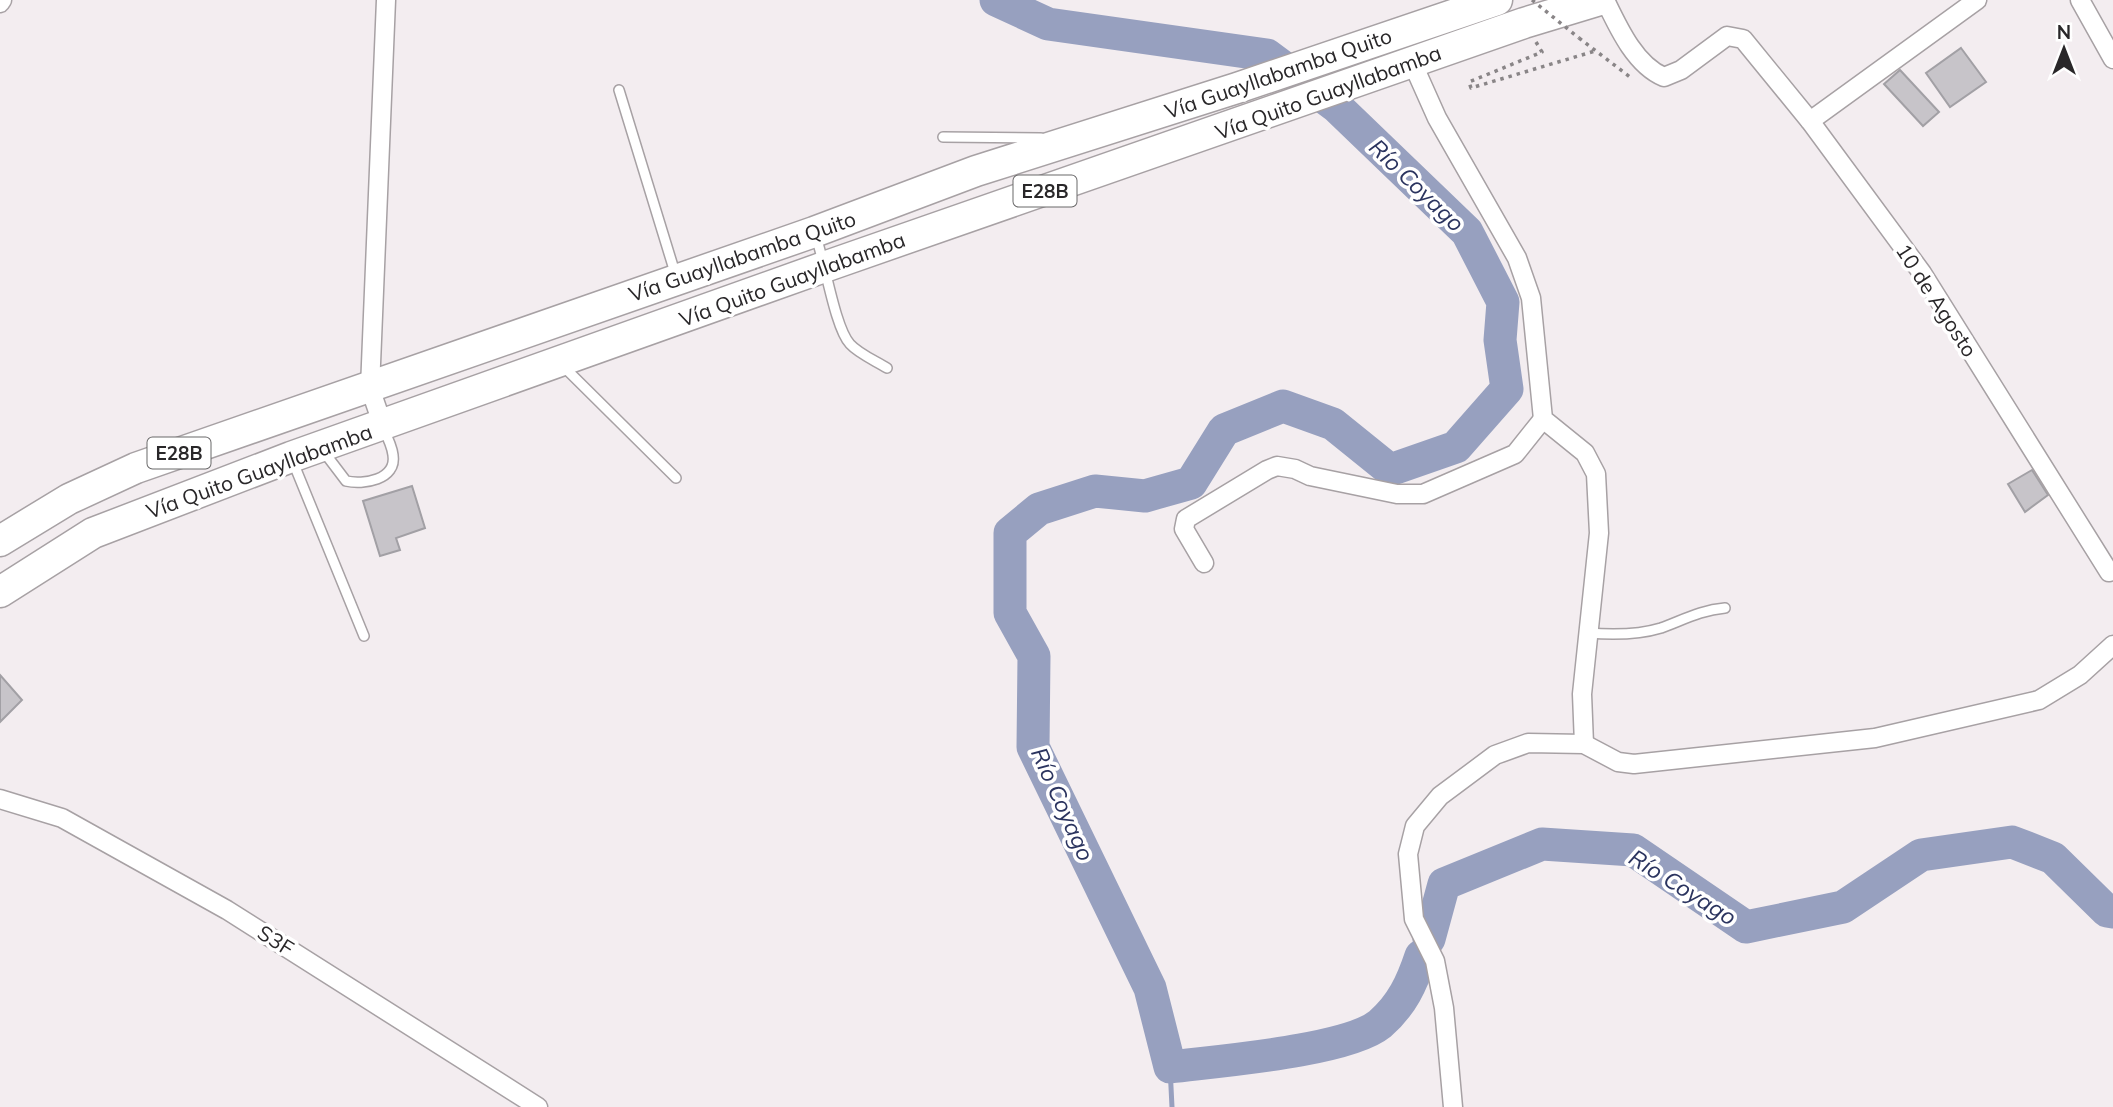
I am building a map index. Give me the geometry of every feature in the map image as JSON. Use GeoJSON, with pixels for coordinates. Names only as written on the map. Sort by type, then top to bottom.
{"type":"FeatureCollection","features":[{"type":"Feature","properties":{"kind":"highway","name":"Vía Guayllabamba Quito"},"geometry":{"type":"LineString","coordinates":[[0,541],[69,499],[136,468],[814,232],[976,171],[1237,88],[1319,58],[1497,0]]}},
{"type":"Feature","properties":{"kind":"highway","name":"Vía Quito Guayllabamba"},"geometry":{"type":"LineString","coordinates":[[0,592],[93,533],[291,457],[827,266],[1343,88],[1412,62],[1528,11],[1600,0]]}},
{"type":"Feature","properties":{"kind":"street"},"geometry":{"type":"LineString","coordinates":[[383,426],[370,388],[387,0]]}},
{"type":"Feature","properties":{"kind":"street"},"geometry":{"type":"LineString","coordinates":[[1605,0],[1618,27],[1646,67],[1664,77]]}},
{"type":"Feature","properties":{"kind":"street"},"geometry":{"type":"LineString","coordinates":[[1810,121],[1977,0]]}},
{"type":"Feature","properties":{"kind":"street"},"geometry":{"type":"LineString","coordinates":[[2080,0],[2113,59]]}},
{"type":"Feature","properties":{"kind":"street","name":"10 de Agosto"},"geometry":{"type":"LineString","coordinates":[[1664,77],[1681,70],[1727,36],[1743,39],[1810,121],[1922,273],[2112,574]]}},
{"type":"Feature","properties":{"kind":"street"},"geometry":{"type":"LineString","coordinates":[[1204,563],[1184,529],[1186,519],[1266,470],[1277,466],[1310,476],[1397,494],[1423,494],[1515,454],[1543,419],[1531,298],[1517,258],[1437,118],[1412,62]]}},
{"type":"Feature","properties":{"kind":"street"},"geometry":{"type":"LineString","coordinates":[[1543,419],[1586,453],[1596,474],[1599,533],[1582,694],[1584,744]]}},
{"type":"Feature","properties":{"kind":"street"},"geometry":{"type":"LineString","coordinates":[[1452,1107],[1444,1008],[1435,961],[1414,919],[1408,854],[1415,826],[1440,796],[1495,755],[1528,743],[1584,744],[1618,762],[1634,764],[1875,737],[2039,699],[2080,675],[2113,645]]}},
{"type":"Feature","properties":{"kind":"street","name":"S3F"},"geometry":{"type":"LineString","coordinates":[[0,799],[62,818],[216,903],[538,1107]]}},
{"type":"Feature","properties":{"kind":"lane"},"geometry":{"type":"LineString","coordinates":[[619,90],[676,278]]}},
{"type":"Feature","properties":{"kind":"lane"},"geometry":{"type":"LineString","coordinates":[[943,137],[1077,139]]}},
{"type":"Feature","properties":{"kind":"lane"},"geometry":{"type":"LineString","coordinates":[[814,232],[827,266],[836,314],[849,343],[887,368]]}},
{"type":"Feature","properties":{"kind":"lane"},"geometry":{"type":"LineString","coordinates":[[559,363],[676,478]]}},
{"type":"Feature","properties":{"kind":"lane"},"geometry":{"type":"LineString","coordinates":[[322,447],[333,467],[346,481],[357,484],[381,478],[389,471],[394,456],[383,426]]}},
{"type":"Feature","properties":{"kind":"lane"},"geometry":{"type":"LineString","coordinates":[[291,457],[363,636]]}},
{"type":"Feature","properties":{"kind":"lane"},"geometry":{"type":"LineString","coordinates":[[1588,633],[1612,636],[1658,629],[1705,609],[1725,608]]}},
{"type":"Feature","properties":{"kind":"path"},"geometry":{"type":"LineString","coordinates":[[1528,11],[1579,38],[1644,86],[1653,86],[1664,77]]}},
{"type":"Feature","properties":{"kind":"path"},"geometry":{"type":"LineString","coordinates":[[1528,11],[1542,52],[1469,82],[1471,88],[1594,51]]}},
{"type":"Feature","properties":{"kind":"building"},"geometry":{"type":"Polygon","coordinates":[[[1961,48],[1986,82],[1950,107],[1926,73],[1961,48]]]}},
{"type":"Feature","properties":{"kind":"building"},"geometry":{"type":"Polygon","coordinates":[[[1900,70],[1939,112],[1923,126],[1884,84],[1900,70]]]}},
{"type":"Feature","properties":{"kind":"building"},"geometry":{"type":"Polygon","coordinates":[[[2032,470],[2048,495],[2025,512],[2008,484],[2032,470]]]}},
{"type":"Feature","properties":{"kind":"building"},"geometry":{"type":"Polygon","coordinates":[[[412,486],[425,528],[396,538],[400,550],[380,556],[363,501],[412,486]]]}},
{"type":"Feature","properties":{"kind":"building"},"geometry":{"type":"Polygon","coordinates":[[[0,675],[22,700],[0,722],[0,675]]]}},
{"type":"Feature","properties":{"kind":"waterway","name":"Río Coyago"},"geometry":{"type":"LineString","coordinates":[[996,0],[1048,24],[1267,55],[1337,107],[1467,232],[1503,302],[1500,340],[1507,389],[1456,447],[1390,470],[1333,424],[1283,406],[1224,430],[1191,483],[1145,496],[1095,491],[1039,509],[1010,533],[1010,613],[1034,656],[1033,747],[1150,988],[1170,1067],[1311,1048],[1363,1033],[1380,1024],[1394,1009],[1410,984],[1421,956]]}},
{"type":"Feature","properties":{"kind":"waterway","name":"Río Coyago"},"geometry":{"type":"LineString","coordinates":[[1429,939],[1444,884],[1542,844],[1633,850],[1746,927],[1843,907],[1921,855],[2012,842],[2053,858],[2107,911],[2113,912]]}},
{"type":"Feature","properties":{"kind":"waterway"},"geometry":{"type":"LineString","coordinates":[[1170,1067],[1172,1107]]}}]}
